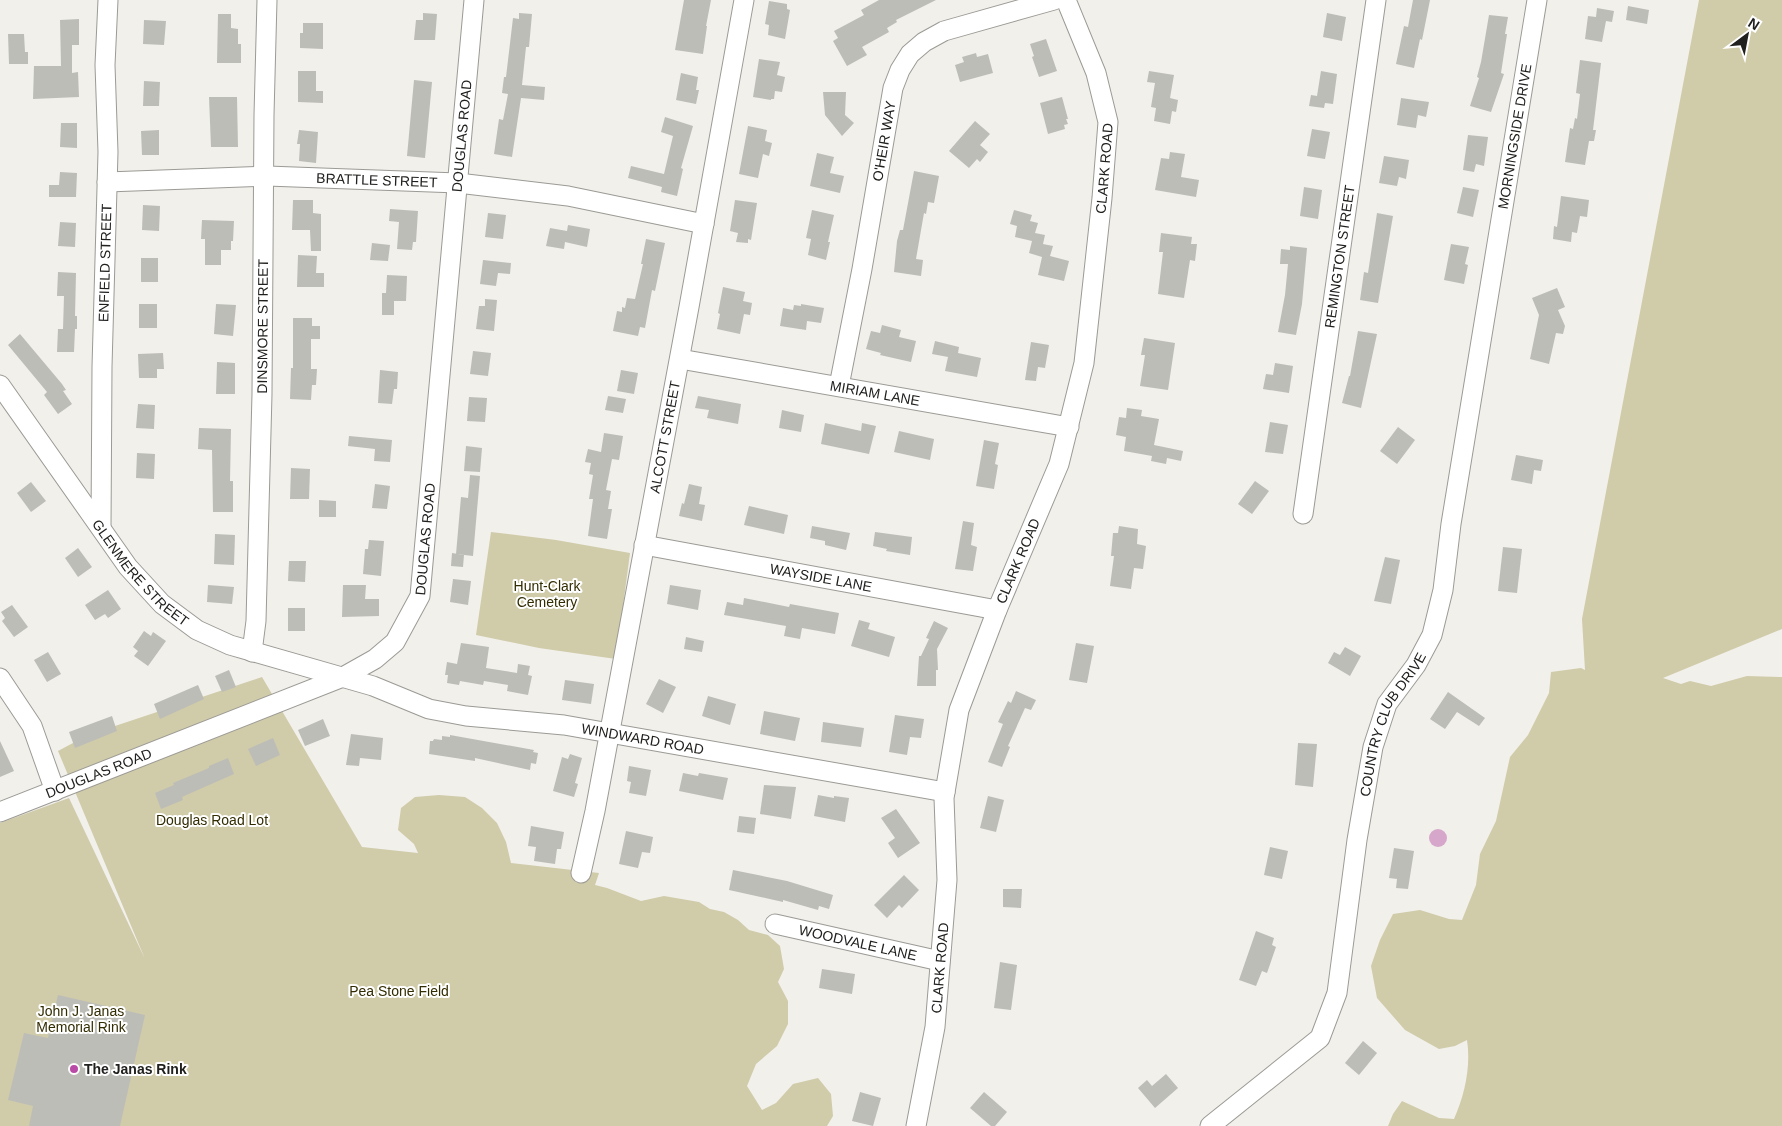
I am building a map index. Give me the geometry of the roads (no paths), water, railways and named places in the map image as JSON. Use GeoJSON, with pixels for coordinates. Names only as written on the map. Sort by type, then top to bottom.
{"type":"FeatureCollection","features":[{"type":"Feature","properties":{"kind":"street","name":"ENFIELD STREET"},"geometry":{"type":"LineString","coordinates":[[101,527],[102,367],[108,152],[105,65],[108,0]]}},
{"type":"Feature","properties":{"kind":"street","name":"DINSMORE STREET"},"geometry":{"type":"LineString","coordinates":[[252,652],[256,621],[262,394],[267,0]]}},
{"type":"Feature","properties":{"kind":"street","name":"DOUGLAS ROAD"},"geometry":{"type":"LineString","coordinates":[[0,812],[343,677],[376,659],[395,642],[420,596],[474,0]]}},
{"type":"Feature","properties":{"kind":"street","name":"ALCOTT STREET"},"geometry":{"type":"LineString","coordinates":[[581,873],[680,359],[744,0]]}},
{"type":"Feature","properties":{"kind":"street","name":"O'HEIR WAY"},"geometry":{"type":"LineString","coordinates":[[839,386],[862,270],[893,88],[900,70],[910,54],[924,42],[944,31],[1054,0]]}},
{"type":"Feature","properties":{"kind":"street","name":"CLARK ROAD"},"geometry":{"type":"LineString","coordinates":[[916,1126],[935,1026],[947,880],[945,792],[959,710],[997,610],[1060,464],[1084,363],[1102,198],[1108,122],[1096,73],[1066,0]]}},
{"type":"Feature","properties":{"kind":"street","name":"REMINGTON STREET"},"geometry":{"type":"LineString","coordinates":[[1303,514],[1376,0]]}},
{"type":"Feature","properties":{"kind":"street","name":"MORNINGSIDE DRIVE"},"geometry":{"type":"LineString","coordinates":[[1491,273],[1524,87],[1537,0]]}},
{"type":"Feature","properties":{"kind":"street","name":"BRATTLE STREET"},"geometry":{"type":"LineString","coordinates":[[107,182],[264,176],[458,183],[568,196],[704,224]]}},
{"type":"Feature","properties":{"kind":"street","name":"COUNTRY CLUB DRIVE"},"geometry":{"type":"LineString","coordinates":[[1210,1126],[1320,1038],[1337,993],[1357,840],[1373,747],[1386,704],[1416,665],[1432,635],[1443,590],[1451,524],[1491,273]]}},
{"type":"Feature","properties":{"kind":"street","name":"MIRIAM LANE"},"geometry":{"type":"LineString","coordinates":[[680,359],[1069,428]]}},
{"type":"Feature","properties":{"kind":"street","name":"GLENMERE STREET"},"geometry":{"type":"LineString","coordinates":[[0,385],[128,567],[162,604],[198,630],[230,646],[343,677]]}},
{"type":"Feature","properties":{"kind":"street","name":"WAYSIDE LANE"},"geometry":{"type":"LineString","coordinates":[[644,545],[997,610]]}},
{"type":"Feature","properties":{"kind":"street","name":"WINDWARD ROAD"},"geometry":{"type":"LineString","coordinates":[[343,677],[373,686],[429,709],[466,716],[564,725],[945,792]]}},
{"type":"Feature","properties":{"kind":"street"},"geometry":{"type":"LineString","coordinates":[[0,678],[32,726],[54,791]]}},
{"type":"Feature","properties":{"kind":"street","name":"WOODVALE LANE"},"geometry":{"type":"LineString","coordinates":[[775,924],[940,961]]}},
{"type":"Feature","properties":{"kind":"place","name":"The Janas Rink"},"geometry":{"type":"Point","coordinates":[74,1069]}},
{"type":"Feature","properties":{"kind":"park label","name":"Hunt-Clark Cemetery"},"geometry":{"type":"Point","coordinates":[547,594]}},
{"type":"Feature","properties":{"kind":"park label","name":"Douglas Road Lot"},"geometry":{"type":"Point","coordinates":[212,820]}},
{"type":"Feature","properties":{"kind":"park label","name":"Pea Stone Field"},"geometry":{"type":"Point","coordinates":[399,991]}},
{"type":"Feature","properties":{"kind":"park label","name":"John J. Janas Memorial Rink"},"geometry":{"type":"Point","coordinates":[81,1020]}}]}
